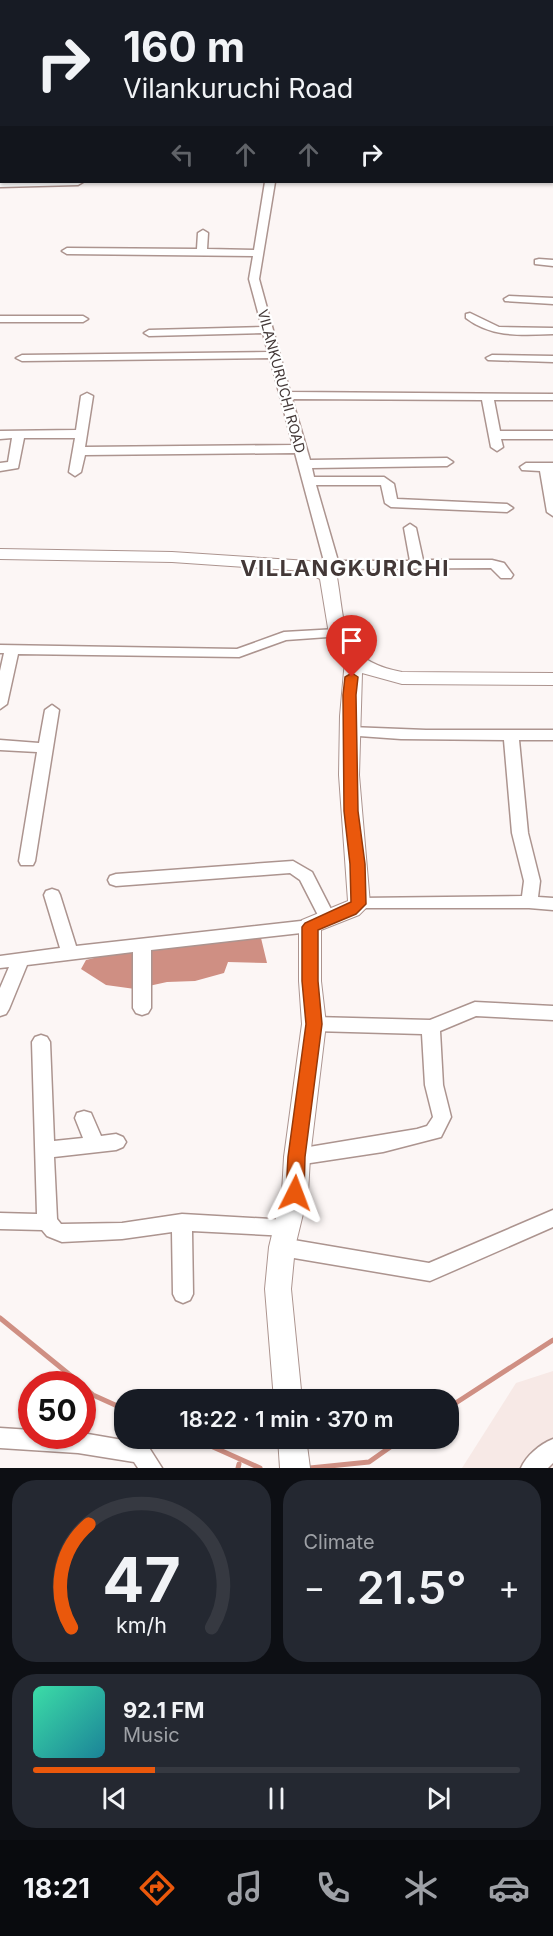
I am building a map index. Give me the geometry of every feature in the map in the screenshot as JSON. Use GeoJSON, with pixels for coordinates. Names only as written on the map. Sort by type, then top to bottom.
{"type":"FeatureCollection","features":[{"type":"Feature","properties":{"kind":"main road"},"geometry":{"type":"LineString","coordinates":[[0,554],[172,557],[309,566],[330,571],[339,640],[354,660],[374,672],[402,678],[553,679]]}},
{"type":"Feature","properties":{"kind":"main road"},"geometry":{"type":"LineString","coordinates":[[287,1389],[279,1289],[285,1237],[295,1193],[297,1157],[314,1024],[310,981],[319,923],[351,910],[359,904],[358,864],[351,811],[349,695],[354,660]]}},
{"type":"Feature","properties":{"kind":"main road"},"geometry":{"type":"LineString","coordinates":[[293,1449],[295,1468]]}},
{"type":"Feature","properties":{"kind":"street"},"geometry":{"type":"LineString","coordinates":[[0,184],[39,183]]}},
{"type":"Feature","properties":{"kind":"street","name":"VILANKURUCHI ROAD"},"geometry":{"type":"LineString","coordinates":[[270,183],[254,279],[309,481],[330,571]]}},
{"type":"Feature","properties":{"kind":"street"},"geometry":{"type":"LineString","coordinates":[[202,252],[203,233]]}},
{"type":"Feature","properties":{"kind":"street"},"geometry":{"type":"LineString","coordinates":[[148,252],[152,237]]}},
{"type":"Feature","properties":{"kind":"street"},"geometry":{"type":"LineString","coordinates":[[67,251],[258,253]]}},
{"type":"Feature","properties":{"kind":"street"},"geometry":{"type":"LineString","coordinates":[[539,262],[553,263]]}},
{"type":"Feature","properties":{"kind":"street"},"geometry":{"type":"LineString","coordinates":[[509,300],[553,301]]}},
{"type":"Feature","properties":{"kind":"street"},"geometry":{"type":"LineString","coordinates":[[470,316],[486,328],[498,331],[553,331]]}},
{"type":"Feature","properties":{"kind":"street"},"geometry":{"type":"LineString","coordinates":[[0,319],[82,319]]}},
{"type":"Feature","properties":{"kind":"street"},"geometry":{"type":"LineString","coordinates":[[149,333],[268,330]]}},
{"type":"Feature","properties":{"kind":"street"},"geometry":{"type":"LineString","coordinates":[[22,358],[99,351],[275,355]]}},
{"type":"Feature","properties":{"kind":"street"},"geometry":{"type":"LineString","coordinates":[[492,358],[553,359]]}},
{"type":"Feature","properties":{"kind":"street"},"geometry":{"type":"LineString","coordinates":[[286,395],[553,397]]}},
{"type":"Feature","properties":{"kind":"street"},"geometry":{"type":"LineString","coordinates":[[75,472],[87,396]]}},
{"type":"Feature","properties":{"kind":"street"},"geometry":{"type":"LineString","coordinates":[[487,396],[495,441],[553,435]]}},
{"type":"Feature","properties":{"kind":"street"},"geometry":{"type":"LineString","coordinates":[[0,467],[14,465],[19,434]]}},
{"type":"Feature","properties":{"kind":"street"},"geometry":{"type":"LineString","coordinates":[[0,435],[81,434]]}},
{"type":"Feature","properties":{"kind":"street"},"geometry":{"type":"LineString","coordinates":[[80,451],[300,449]]}},
{"type":"Feature","properties":{"kind":"street"},"geometry":{"type":"LineString","coordinates":[[304,464],[447,462]]}},
{"type":"Feature","properties":{"kind":"street"},"geometry":{"type":"LineString","coordinates":[[526,467],[550,467],[553,512]]}},
{"type":"Feature","properties":{"kind":"street"},"geometry":{"type":"LineString","coordinates":[[309,481],[384,481],[388,484],[391,504],[507,508]]}},
{"type":"Feature","properties":{"kind":"street"},"geometry":{"type":"LineString","coordinates":[[410,528],[417,565]]}},
{"type":"Feature","properties":{"kind":"street"},"geometry":{"type":"LineString","coordinates":[[330,571],[417,565],[492,564],[499,566],[506,575]]}},
{"type":"Feature","properties":{"kind":"street"},"geometry":{"type":"LineString","coordinates":[[0,704],[6,649],[239,653],[284,636],[337,633]]}},
{"type":"Feature","properties":{"kind":"street"},"geometry":{"type":"LineString","coordinates":[[27,861],[52,710]]}},
{"type":"Feature","properties":{"kind":"street"},"geometry":{"type":"LineString","coordinates":[[351,732],[407,735],[436,733],[553,735]]}},
{"type":"Feature","properties":{"kind":"street"},"geometry":{"type":"LineString","coordinates":[[511,735],[520,833],[532,881],[529,902]]}},
{"type":"Feature","properties":{"kind":"street"},"geometry":{"type":"LineString","coordinates":[[0,745],[44,748]]}},
{"type":"Feature","properties":{"kind":"street"},"geometry":{"type":"LineString","coordinates":[[0,961],[319,923],[306,876],[293,867],[116,880]]}},
{"type":"Feature","properties":{"kind":"street"},"geometry":{"type":"LineString","coordinates":[[52,895],[70,954]]}},
{"type":"Feature","properties":{"kind":"street"},"geometry":{"type":"LineString","coordinates":[[359,904],[529,902],[553,904]]}},
{"type":"Feature","properties":{"kind":"street"},"geometry":{"type":"LineString","coordinates":[[142,945],[142,1008]]}},
{"type":"Feature","properties":{"kind":"street"},"geometry":{"type":"LineString","coordinates":[[0,1009],[21,959]]}},
{"type":"Feature","properties":{"kind":"street"},"geometry":{"type":"LineString","coordinates":[[314,1024],[431,1027],[475,1009],[553,1013]]}},
{"type":"Feature","properties":{"kind":"street"},"geometry":{"type":"LineString","coordinates":[[297,1157],[374,1147],[405,1141],[434,1131],[442,1117],[434,1085],[431,1027]]}},
{"type":"Feature","properties":{"kind":"street"},"geometry":{"type":"LineString","coordinates":[[41,1042],[47,1221],[54,1230],[62,1234],[122,1231],[182,1222],[285,1237],[430,1272],[553,1218]]}},
{"type":"Feature","properties":{"kind":"street"},"geometry":{"type":"LineString","coordinates":[[84,1118],[95,1144]]}},
{"type":"Feature","properties":{"kind":"street"},"geometry":{"type":"LineString","coordinates":[[44,1150],[116,1142]]}},
{"type":"Feature","properties":{"kind":"street"},"geometry":{"type":"LineString","coordinates":[[0,1221],[27,1223],[47,1221]]}},
{"type":"Feature","properties":{"kind":"street"},"geometry":{"type":"LineString","coordinates":[[182,1222],[183,1294]]}},
{"type":"Feature","properties":{"kind":"street"},"geometry":{"type":"LineString","coordinates":[[0,1438],[78,1443],[140,1453],[151,1468]]}},
{"type":"Feature","properties":{"kind":"street"},"geometry":{"type":"LineString","coordinates":[[532,1468],[553,1449]]}},
{"type":"Feature","properties":{"kind":"shaded area"},"geometry":{"type":"Polygon","coordinates":[[[261,938],[267,963],[228,962],[224,973],[195,981],[167,982],[135,989],[106,985],[81,969],[86,960],[122,951],[261,938]]]}},
{"type":"Feature","properties":{"kind":"shaded area"},"geometry":{"type":"Polygon","coordinates":[[[553,1371],[553,1468],[462,1468],[516,1383],[553,1371]]]}},
{"type":"Feature","properties":{"kind":"waterway"},"geometry":{"type":"LineString","coordinates":[[0,1318],[65,1371]]}},
{"type":"Feature","properties":{"kind":"waterway"},"geometry":{"type":"LineString","coordinates":[[459,1401],[553,1340]]}},
{"type":"Feature","properties":{"kind":"waterway"},"geometry":{"type":"LineString","coordinates":[[96,1396],[114,1404]]}},
{"type":"Feature","properties":{"kind":"waterway"},"geometry":{"type":"LineString","coordinates":[[218,1449],[260,1468]]}},
{"type":"Feature","properties":{"kind":"waterway"},"geometry":{"type":"LineString","coordinates":[[310,1468],[369,1462],[387,1449]]}},
{"type":"Feature","properties":{"kind":"waterway"},"geometry":{"type":"LineString","coordinates":[[238,1468],[239,1464]]}},
{"type":"Feature","properties":{"kind":"district","name":"VILLANGKURICHI"},"geometry":{"type":"Point","coordinates":[345,568]}},
{"type":"Feature","properties":{"kind":"route"},"geometry":{"type":"LineString","coordinates":[[295,1193],[297,1157],[314,1024],[310,981],[310,927],[351,910],[359,904],[358,864],[351,811],[349,695],[352,677]]}}]}
